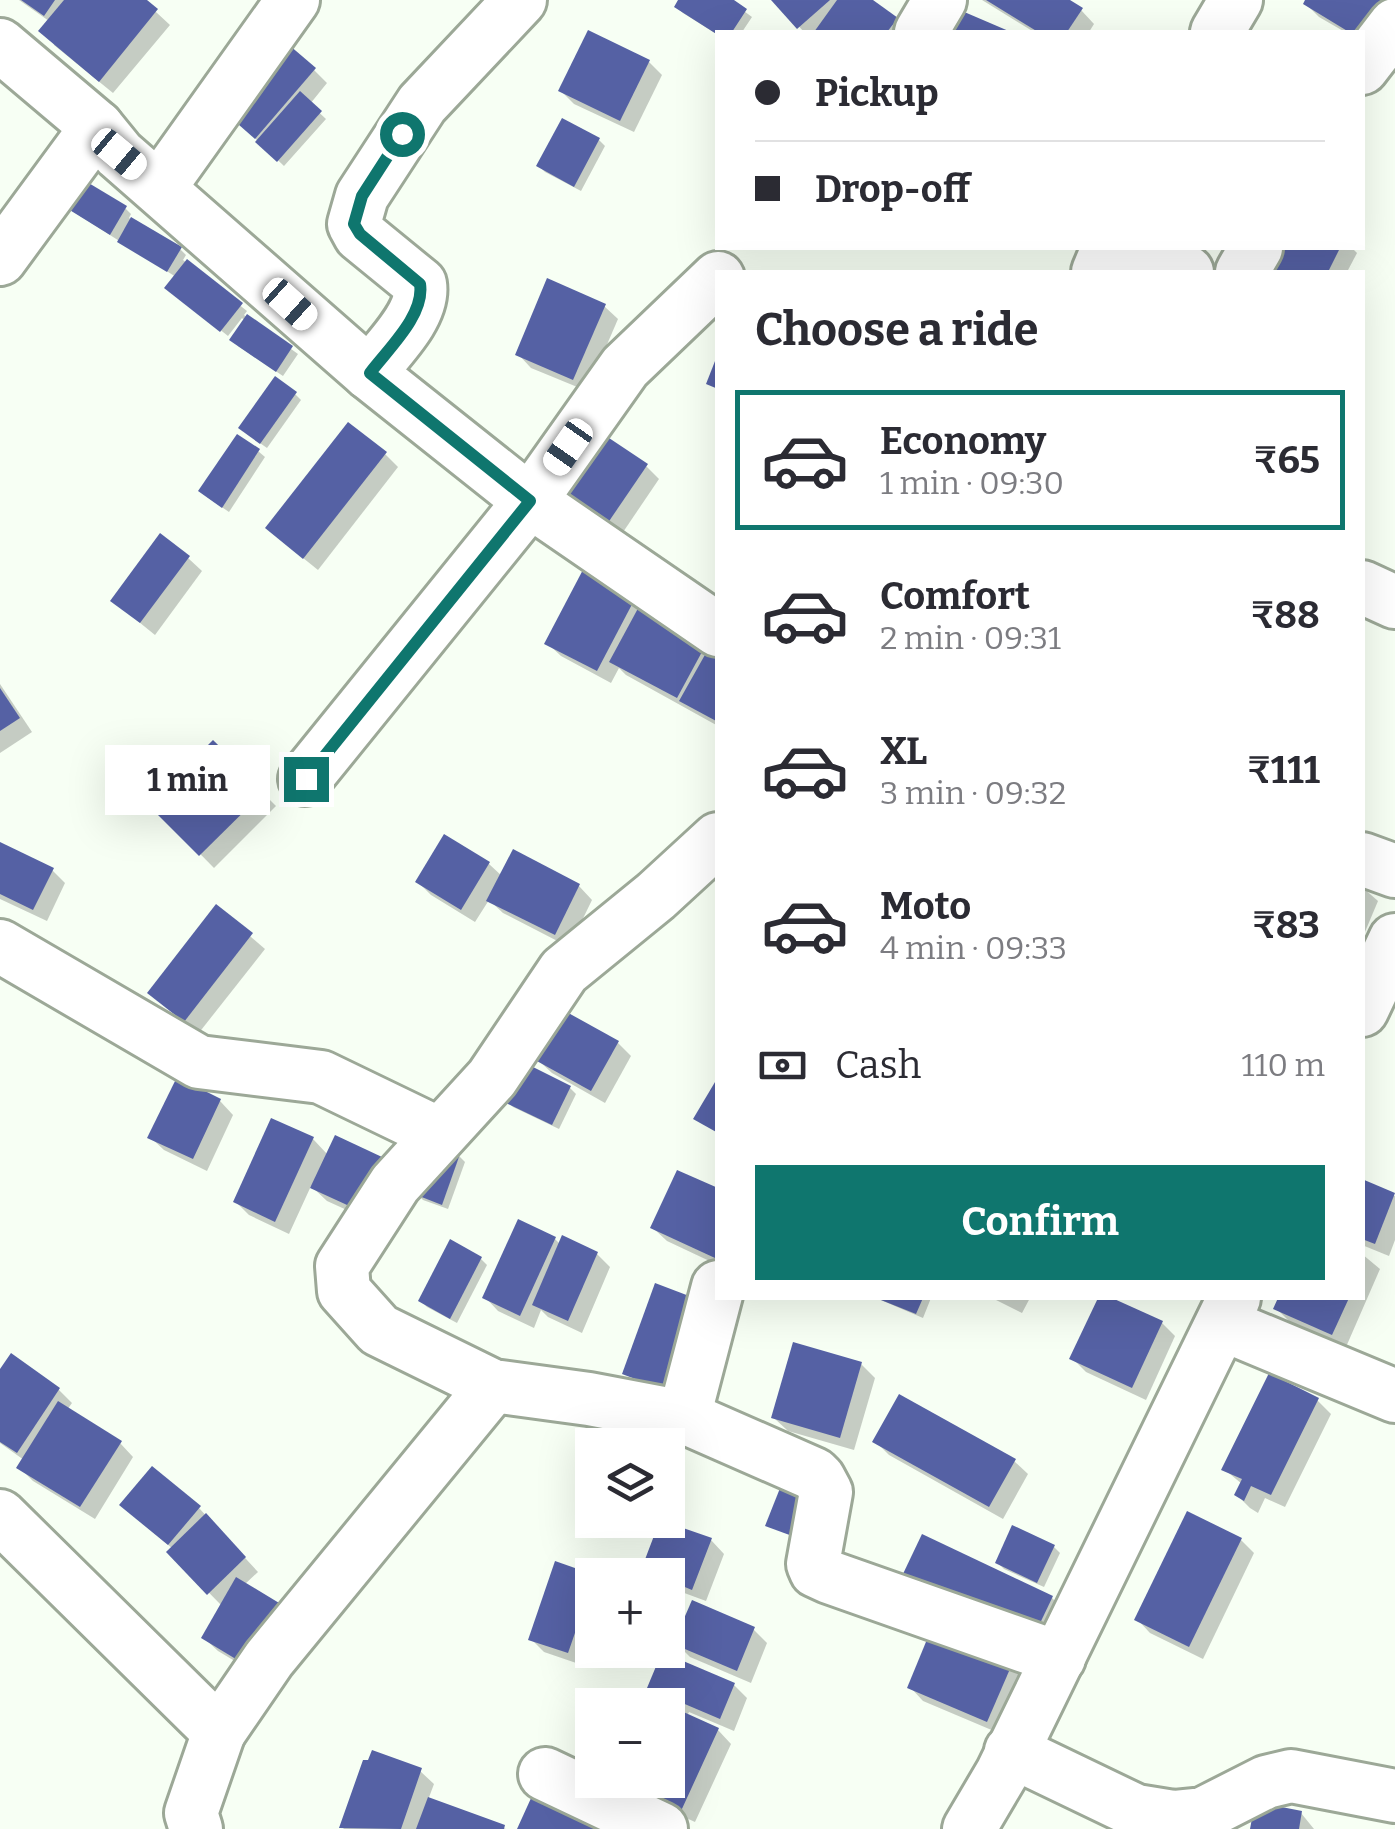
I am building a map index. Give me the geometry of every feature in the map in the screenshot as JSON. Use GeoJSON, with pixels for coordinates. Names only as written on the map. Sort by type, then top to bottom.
{"type":"FeatureCollection","features":[{"type":"Feature","properties":{"kind":"street"},"geometry":{"type":"LineString","coordinates":[[158,188],[293,0]]}},
{"type":"Feature","properties":{"kind":"street"},"geometry":{"type":"LineString","coordinates":[[370,373],[416,313],[422,294],[420,284],[360,234],[354,224],[362,196],[422,104],[520,0]]}},
{"type":"Feature","properties":{"kind":"street"},"geometry":{"type":"LineString","coordinates":[[921,30],[940,0]]}},
{"type":"Feature","properties":{"kind":"street"},"geometry":{"type":"LineString","coordinates":[[1217,30],[1236,0]]}},
{"type":"Feature","properties":{"kind":"street"},"geometry":{"type":"LineString","coordinates":[[1365,64],[1395,25]]}},
{"type":"Feature","properties":{"kind":"street"},"geometry":{"type":"LineString","coordinates":[[0,45],[370,373],[530,501],[715,628]]}},
{"type":"Feature","properties":{"kind":"street"},"geometry":{"type":"LineString","coordinates":[[0,259],[97,127]]}},
{"type":"Feature","properties":{"kind":"street"},"geometry":{"type":"LineString","coordinates":[[725,270],[747,250]]}},
{"type":"Feature","properties":{"kind":"street"},"geometry":{"type":"LineString","coordinates":[[1143,250],[1183,270]]}},
{"type":"Feature","properties":{"kind":"street"},"geometry":{"type":"LineString","coordinates":[[306,779],[530,501],[625,366],[715,281]]}},
{"type":"Feature","properties":{"kind":"street"},"geometry":{"type":"LineString","coordinates":[[1365,588],[1395,602]]}},
{"type":"Feature","properties":{"kind":"street"},"geometry":{"type":"LineString","coordinates":[[715,842],[564,971],[492,1078],[395,1184],[342,1266],[344,1291],[378,1330],[493,1386],[684,1417],[814,1474],[826,1492],[813,1564],[816,1570],[1058,1658]]}},
{"type":"Feature","properties":{"kind":"street"},"geometry":{"type":"LineString","coordinates":[[1365,861],[1395,871]]}},
{"type":"Feature","properties":{"kind":"street"},"geometry":{"type":"LineString","coordinates":[[0,946],[198,1062],[321,1076],[439,1134]]}},
{"type":"Feature","properties":{"kind":"street"},"geometry":{"type":"LineString","coordinates":[[684,1417],[715,1298]]}},
{"type":"Feature","properties":{"kind":"street"},"geometry":{"type":"LineString","coordinates":[[969,1829],[1002,1773],[1228,1311],[1395,1396]]}},
{"type":"Feature","properties":{"kind":"street"},"geometry":{"type":"LineString","coordinates":[[196,1829],[191,1813],[219,1732],[269,1659],[493,1386]]}},
{"type":"Feature","properties":{"kind":"street"},"geometry":{"type":"LineString","coordinates":[[0,1516],[219,1732]]}},
{"type":"Feature","properties":{"kind":"street"},"geometry":{"type":"LineString","coordinates":[[1011,1751],[1136,1812],[1174,1818],[1203,1814],[1266,1782],[1291,1776],[1395,1796]]}},
{"type":"Feature","properties":{"kind":"street"},"geometry":{"type":"LineString","coordinates":[[545,1774],[661,1829]]}},
{"type":"Feature","properties":{"kind":"building"},"geometry":{"type":"Polygon","coordinates":[[[21,0],[55,0],[44,16],[21,0]]]}},
{"type":"Feature","properties":{"kind":"building"},"geometry":{"type":"Polygon","coordinates":[[[64,0],[147,0],[158,9],[99,82],[38,31],[64,0]]]}},
{"type":"Feature","properties":{"kind":"building"},"geometry":{"type":"Polygon","coordinates":[[[678,0],[734,0],[747,9],[733,30],[715,30],[715,33],[674,7],[678,0]]]}},
{"type":"Feature","properties":{"kind":"building"},"geometry":{"type":"Polygon","coordinates":[[[771,0],[830,0],[797,29],[771,0]]]}},
{"type":"Feature","properties":{"kind":"building"},"geometry":{"type":"Polygon","coordinates":[[[837,0],[873,0],[898,18],[889,30],[815,30],[837,0]]]}},
{"type":"Feature","properties":{"kind":"building"},"geometry":{"type":"Polygon","coordinates":[[[986,0],[1070,0],[1083,8],[1068,30],[1035,30],[986,0]]]}},
{"type":"Feature","properties":{"kind":"building"},"geometry":{"type":"Polygon","coordinates":[[[1305,0],[1382,0],[1364,30],[1346,30],[1303,4],[1305,0]]]}},
{"type":"Feature","properties":{"kind":"building"},"geometry":{"type":"Polygon","coordinates":[[[955,8],[1006,30],[945,30],[955,8]]]}},
{"type":"Feature","properties":{"kind":"building"},"geometry":{"type":"Polygon","coordinates":[[[588,30],[650,60],[620,121],[558,91],[588,30]]]}},
{"type":"Feature","properties":{"kind":"building"},"geometry":{"type":"Polygon","coordinates":[[[282,39],[316,68],[255,139],[222,110],[282,39]]]}},
{"type":"Feature","properties":{"kind":"building"},"geometry":{"type":"Polygon","coordinates":[[[300,91],[322,111],[277,162],[255,142],[300,91]]]}},
{"type":"Feature","properties":{"kind":"building"},"geometry":{"type":"Polygon","coordinates":[[[562,118],[600,138],[574,187],[536,166],[562,118]]]}},
{"type":"Feature","properties":{"kind":"building"},"geometry":{"type":"Polygon","coordinates":[[[77,176],[127,206],[110,235],[60,204],[77,176]]]}},
{"type":"Feature","properties":{"kind":"building"},"geometry":{"type":"Polygon","coordinates":[[[131,217],[182,247],[167,272],[117,242],[131,217]]]}},
{"type":"Feature","properties":{"kind":"building"},"geometry":{"type":"Polygon","coordinates":[[[1268,250],[1339,250],[1329,270],[1258,270],[1268,250]]]}},
{"type":"Feature","properties":{"kind":"building"},"geometry":{"type":"Polygon","coordinates":[[[187,259],[243,303],[220,332],[164,288],[187,259]]]}},
{"type":"Feature","properties":{"kind":"building"},"geometry":{"type":"Polygon","coordinates":[[[547,278],[606,304],[573,380],[515,355],[547,278]]]}},
{"type":"Feature","properties":{"kind":"building"},"geometry":{"type":"Polygon","coordinates":[[[247,314],[293,346],[276,372],[229,340],[247,314]]]}},
{"type":"Feature","properties":{"kind":"building"},"geometry":{"type":"Polygon","coordinates":[[[715,361],[715,388],[706,384],[715,361]]]}},
{"type":"Feature","properties":{"kind":"building"},"geometry":{"type":"Polygon","coordinates":[[[275,376],[297,392],[260,444],[238,428],[275,376]]]}},
{"type":"Feature","properties":{"kind":"building"},"geometry":{"type":"Polygon","coordinates":[[[348,422],[387,452],[303,559],[265,528],[348,422]]]}},
{"type":"Feature","properties":{"kind":"building"},"geometry":{"type":"Polygon","coordinates":[[[237,434],[260,449],[222,508],[198,491],[237,434]]]}},
{"type":"Feature","properties":{"kind":"building"},"geometry":{"type":"Polygon","coordinates":[[[603,434],[648,464],[601,533],[557,502],[603,434]]]}},
{"type":"Feature","properties":{"kind":"building"},"geometry":{"type":"Polygon","coordinates":[[[160,533],[190,556],[140,623],[110,601],[160,533]]]}},
{"type":"Feature","properties":{"kind":"building"},"geometry":{"type":"Polygon","coordinates":[[[586,564],[639,591],[597,671],[544,644],[586,564]]]}},
{"type":"Feature","properties":{"kind":"building"},"geometry":{"type":"Polygon","coordinates":[[[642,601],[710,637],[677,698],[609,662],[642,601]]]}},
{"type":"Feature","properties":{"kind":"building"},"geometry":{"type":"Polygon","coordinates":[[[715,637],[715,720],[679,701],[715,637]]]}},
{"type":"Feature","properties":{"kind":"building"},"geometry":{"type":"Polygon","coordinates":[[[0,688],[20,718],[0,731],[0,688]]]}},
{"type":"Feature","properties":{"kind":"building"},"geometry":{"type":"Polygon","coordinates":[[[213,740],[265,791],[199,856],[148,805],[213,740]]]}},
{"type":"Feature","properties":{"kind":"building"},"geometry":{"type":"Polygon","coordinates":[[[444,834],[490,862],[461,910],[415,882],[444,834]]]}},
{"type":"Feature","properties":{"kind":"building"},"geometry":{"type":"Polygon","coordinates":[[[0,842],[54,868],[33,910],[0,894],[0,842]]]}},
{"type":"Feature","properties":{"kind":"building"},"geometry":{"type":"Polygon","coordinates":[[[513,849],[580,884],[555,935],[486,901],[513,849]]]}},
{"type":"Feature","properties":{"kind":"building"},"geometry":{"type":"Polygon","coordinates":[[[216,904],[253,933],[184,1022],[147,993],[216,904]]]}},
{"type":"Feature","properties":{"kind":"building"},"geometry":{"type":"Polygon","coordinates":[[[563,1010],[619,1041],[591,1091],[535,1060],[563,1010]]]}},
{"type":"Feature","properties":{"kind":"building"},"geometry":{"type":"Polygon","coordinates":[[[523,1062],[571,1086],[552,1125],[504,1102],[523,1062]]]}},
{"type":"Feature","properties":{"kind":"building"},"geometry":{"type":"Polygon","coordinates":[[[177,1077],[221,1099],[193,1159],[147,1138],[177,1077]]]}},
{"type":"Feature","properties":{"kind":"building"},"geometry":{"type":"Polygon","coordinates":[[[715,1082],[715,1131],[693,1119],[715,1082]]]}},
{"type":"Feature","properties":{"kind":"building"},"geometry":{"type":"Polygon","coordinates":[[[271,1118],[314,1137],[275,1222],[233,1202],[271,1118]]]}},
{"type":"Feature","properties":{"kind":"building"},"geometry":{"type":"Polygon","coordinates":[[[335,1135],[382,1157],[358,1210],[310,1188],[335,1135]]]}},
{"type":"Feature","properties":{"kind":"building"},"geometry":{"type":"Polygon","coordinates":[[[432,1143],[460,1154],[442,1205],[414,1194],[432,1143]]]}},
{"type":"Feature","properties":{"kind":"building"},"geometry":{"type":"Polygon","coordinates":[[[677,1170],[715,1187],[715,1258],[650,1228],[677,1170]]]}},
{"type":"Feature","properties":{"kind":"building"},"geometry":{"type":"Polygon","coordinates":[[[1365,1180],[1395,1193],[1375,1244],[1365,1240],[1365,1180]]]}},
{"type":"Feature","properties":{"kind":"building"},"geometry":{"type":"Polygon","coordinates":[[[518,1219],[556,1237],[520,1316],[482,1298],[518,1219]]]}},
{"type":"Feature","properties":{"kind":"building"},"geometry":{"type":"Polygon","coordinates":[[[562,1235],[598,1252],[568,1321],[532,1305],[562,1235]]]}},
{"type":"Feature","properties":{"kind":"building"},"geometry":{"type":"Polygon","coordinates":[[[450,1239],[482,1257],[450,1319],[418,1301],[450,1239]]]}},
{"type":"Feature","properties":{"kind":"building"},"geometry":{"type":"Polygon","coordinates":[[[655,1283],[697,1299],[664,1390],[622,1374],[655,1283]]]}},
{"type":"Feature","properties":{"kind":"building"},"geometry":{"type":"Polygon","coordinates":[[[881,1300],[922,1300],[916,1314],[881,1300]]]}},
{"type":"Feature","properties":{"kind":"building"},"geometry":{"type":"Polygon","coordinates":[[[1097,1300],[1116,1300],[1163,1321],[1132,1388],[1069,1359],[1097,1300]]]}},
{"type":"Feature","properties":{"kind":"building"},"geometry":{"type":"Polygon","coordinates":[[[1277,1300],[1348,1300],[1332,1335],[1273,1309],[1277,1300]]]}},
{"type":"Feature","properties":{"kind":"building"},"geometry":{"type":"Polygon","coordinates":[[[793,1342],[862,1362],[840,1438],[771,1418],[793,1342]]]}},
{"type":"Feature","properties":{"kind":"building"},"geometry":{"type":"Polygon","coordinates":[[[11,1353],[60,1388],[17,1453],[0,1442],[0,1369],[11,1353]]]}},
{"type":"Feature","properties":{"kind":"building"},"geometry":{"type":"Polygon","coordinates":[[[1269,1373],[1319,1398],[1271,1495],[1251,1486],[1244,1501],[1234,1495],[1242,1479],[1221,1470],[1269,1373]]]}},
{"type":"Feature","properties":{"kind":"building"},"geometry":{"type":"Polygon","coordinates":[[[899,1394],[1016,1459],[989,1507],[872,1442],[899,1394]]]}},
{"type":"Feature","properties":{"kind":"building"},"geometry":{"type":"Polygon","coordinates":[[[58,1401],[122,1441],[80,1507],[16,1468],[58,1401]]]}},
{"type":"Feature","properties":{"kind":"building"},"geometry":{"type":"Polygon","coordinates":[[[152,1466],[201,1506],[168,1545],[119,1505],[152,1466]]]}},
{"type":"Feature","properties":{"kind":"building"},"geometry":{"type":"Polygon","coordinates":[[[786,1473],[815,1484],[795,1537],[765,1526],[786,1473]]]}},
{"type":"Feature","properties":{"kind":"building"},"geometry":{"type":"Polygon","coordinates":[[[1187,1511],[1242,1538],[1189,1647],[1134,1620],[1187,1511]]]}},
{"type":"Feature","properties":{"kind":"building"},"geometry":{"type":"Polygon","coordinates":[[[206,1513],[246,1557],[207,1595],[166,1552],[206,1513]]]}},
{"type":"Feature","properties":{"kind":"building"},"geometry":{"type":"Polygon","coordinates":[[[1012,1525],[1055,1545],[1037,1583],[995,1563],[1012,1525]]]}},
{"type":"Feature","properties":{"kind":"building"},"geometry":{"type":"Polygon","coordinates":[[[685,1529],[712,1538],[692,1590],[685,1587],[685,1558],[646,1558],[653,1538],[685,1538],[685,1529]]]}},
{"type":"Feature","properties":{"kind":"building"},"geometry":{"type":"Polygon","coordinates":[[[922,1534],[1053,1596],[1033,1638],[902,1576],[922,1534]]]}},
{"type":"Feature","properties":{"kind":"building"},"geometry":{"type":"Polygon","coordinates":[[[555,1561],[575,1568],[575,1633],[568,1653],[528,1640],[555,1561]]]}},
{"type":"Feature","properties":{"kind":"building"},"geometry":{"type":"Polygon","coordinates":[[[236,1577],[289,1609],[254,1670],[201,1638],[236,1577]]]}},
{"type":"Feature","properties":{"kind":"building"},"geometry":{"type":"Polygon","coordinates":[[[692,1600],[755,1627],[737,1671],[685,1649],[685,1616],[692,1600]]]}},
{"type":"Feature","properties":{"kind":"building"},"geometry":{"type":"Polygon","coordinates":[[[935,1620],[1016,1655],[987,1722],[907,1688],[935,1620]]]}},
{"type":"Feature","properties":{"kind":"building"},"geometry":{"type":"Polygon","coordinates":[[[685,1662],[735,1683],[720,1719],[685,1704],[685,1688],[647,1688],[655,1668],[685,1668],[685,1662]]]}},
{"type":"Feature","properties":{"kind":"building"},"geometry":{"type":"Polygon","coordinates":[[[685,1713],[719,1728],[681,1811],[654,1798],[685,1798],[685,1713]]]}},
{"type":"Feature","properties":{"kind":"building"},"geometry":{"type":"Polygon","coordinates":[[[372,1750],[422,1768],[401,1829],[339,1828],[363,1760],[368,1760],[372,1750]]]}},
{"type":"Feature","properties":{"kind":"building"},"geometry":{"type":"Polygon","coordinates":[[[537,1785],[604,1815],[598,1829],[517,1829],[537,1785]]]}},
{"type":"Feature","properties":{"kind":"building"},"geometry":{"type":"Polygon","coordinates":[[[428,1797],[505,1825],[504,1829],[416,1829],[428,1797]]]}},
{"type":"Feature","properties":{"kind":"building"},"geometry":{"type":"Polygon","coordinates":[[[1255,1802],[1302,1811],[1299,1829],[1250,1829],[1255,1802]]]}},
{"type":"Feature","properties":{"kind":"route"},"geometry":{"type":"LineString","coordinates":[[306,779],[530,501],[370,373],[416,313],[422,294],[420,284],[360,234],[354,224],[362,196],[402,134]]}}]}
